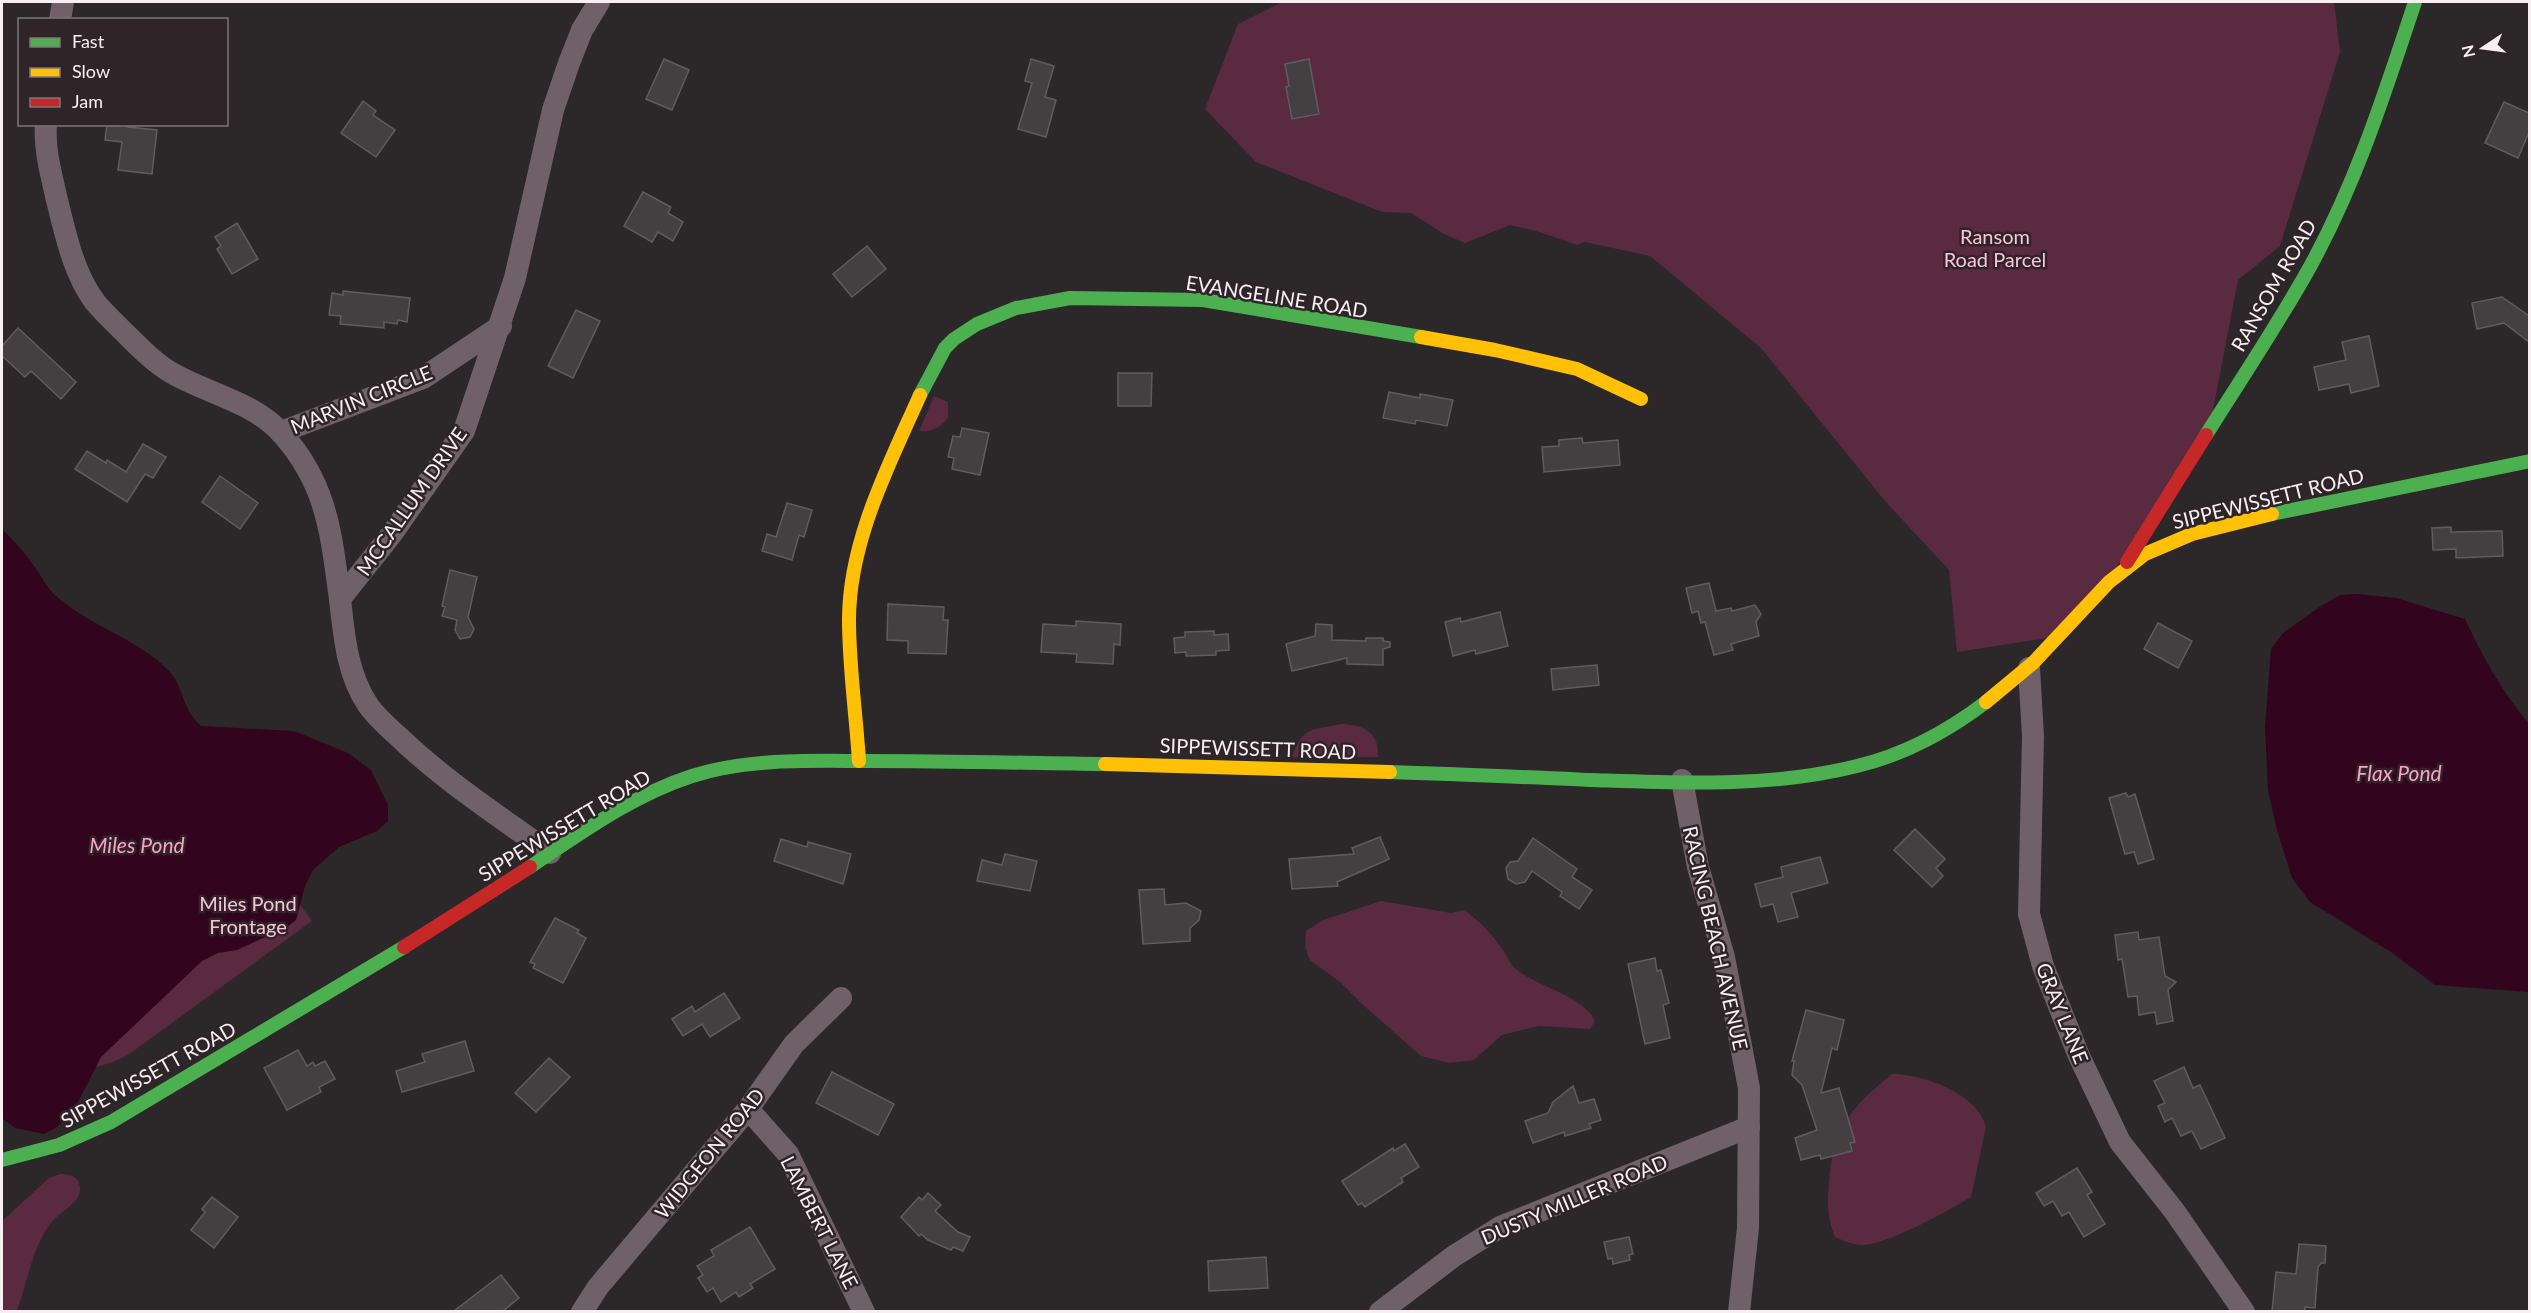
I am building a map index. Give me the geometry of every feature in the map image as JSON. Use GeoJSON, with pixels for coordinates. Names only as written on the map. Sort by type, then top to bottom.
{"type":"FeatureCollection","features":[{"type":"Feature","properties":{"kind":"main road","name":"RANSOM ROAD"},"geometry":{"type":"LineString","coordinates":[[2123,569],[2311,265],[2348,189],[2373,128],[2415,2]]}},
{"type":"Feature","properties":{"kind":"main road","name":"EVANGELINE ROAD"},"geometry":{"type":"LineString","coordinates":[[858,761],[849,620],[860,548],[882,482],[926,382],[945,348],[977,324],[1016,308],[1070,298],[1203,300],[1522,356],[1577,369],[1641,399]]}},
{"type":"Feature","properties":{"kind":"main road","name":"SIPPEWISSETT ROAD"},"geometry":{"type":"LineString","coordinates":[[2,1160],[59,1146],[105,1125],[442,923],[550,853],[639,800],[686,777],[764,762],[858,761],[1196,765],[1682,780],[1788,777],[1872,763],[1893,756],[1950,727],[1993,698],[2029,668],[2123,569],[2168,543],[2203,531],[2371,492],[2529,460]]}},
{"type":"Feature","properties":{"kind":"street"},"geometry":{"type":"LineString","coordinates":[[60,18],[63,2]]}},
{"type":"Feature","properties":{"kind":"street","name":"MCCALLUM DRIVE"},"geometry":{"type":"LineString","coordinates":[[340,599],[391,535],[464,430],[501,326],[528,225],[553,110],[582,30],[599,2]]}},
{"type":"Feature","properties":{"kind":"street","name":"MARVIN CIRCLE"},"geometry":{"type":"LineString","coordinates":[[46,126],[48,159],[69,247],[80,276],[95,302],[142,350],[171,373],[262,416],[281,432],[313,476],[324,504],[340,599]]}},
{"type":"Feature","properties":{"kind":"street","name":"MARVIN CIRCLE"},"geometry":{"type":"LineString","coordinates":[[281,432],[423,378],[501,326]]}},
{"type":"Feature","properties":{"kind":"street"},"geometry":{"type":"LineString","coordinates":[[340,599],[347,654],[368,706],[409,747],[448,781],[550,853]]}},
{"type":"Feature","properties":{"kind":"street","name":"GRAY LANE"},"geometry":{"type":"LineString","coordinates":[[2029,668],[2033,736],[2029,914],[2043,966],[2079,1056],[2120,1142],[2175,1212],[2244,1311]]}},
{"type":"Feature","properties":{"kind":"street","name":"RACING BEACH AVENUE"},"geometry":{"type":"LineString","coordinates":[[1682,780],[1698,867],[1725,957],[1749,1088],[1748,1228],[1739,1311]]}},
{"type":"Feature","properties":{"kind":"street","name":"WIDGEON ROAD"},"geometry":{"type":"LineString","coordinates":[[582,1311],[598,1287],[748,1108],[794,1044],[841,998]]}},
{"type":"Feature","properties":{"kind":"street","name":"LAMBERT LANE"},"geometry":{"type":"LineString","coordinates":[[748,1108],[788,1154],[864,1311]]}},
{"type":"Feature","properties":{"kind":"street","name":"DUSTY MILLER ROAD"},"geometry":{"type":"LineString","coordinates":[[1380,1311],[1454,1256],[1500,1227],[1749,1127]]}},
{"type":"Feature","properties":{"kind":"green space","name":"Ransom Road Parcel"},"geometry":{"type":"Polygon","coordinates":[[[1282,2],[2334,2],[2340,52],[2280,246],[2238,280],[2207,442],[2067,635],[1957,652],[1949,570],[1885,501],[1761,348],[1650,256],[1585,242],[1577,245],[1510,225],[1465,243],[1444,234],[1411,213],[1382,212],[1256,162],[1205,109],[1238,24],[1282,2]]]}},
{"type":"Feature","properties":{"kind":"green space"},"geometry":{"type":"Polygon","coordinates":[[[934,396],[948,402],[948,418],[935,429],[919,431],[934,396]]]}},
{"type":"Feature","properties":{"kind":"green space"},"geometry":{"type":"Polygon","coordinates":[[[1340,724],[1356,726],[1368,731],[1376,741],[1378,757],[1292,757],[1304,735],[1315,729],[1340,724]]]}},
{"type":"Feature","properties":{"kind":"green space","name":"Miles Pond Frontage"},"geometry":{"type":"Polygon","coordinates":[[[261,851],[312,921],[128,1055],[113,1062],[2,1096],[261,851]]]}},
{"type":"Feature","properties":{"kind":"green space"},"geometry":{"type":"Polygon","coordinates":[[[1381,901],[1451,913],[1464,910],[1490,933],[1516,969],[1571,998],[1589,1012],[1595,1021],[1590,1029],[1539,1026],[1502,1035],[1474,1060],[1449,1063],[1421,1056],[1340,982],[1310,960],[1305,947],[1306,931],[1323,920],[1381,901]]]}},
{"type":"Feature","properties":{"kind":"green space"},"geometry":{"type":"Polygon","coordinates":[[[1892,1074],[1918,1078],[1947,1088],[1961,1095],[1981,1115],[1986,1127],[1971,1197],[1918,1226],[1888,1239],[1863,1245],[1852,1244],[1835,1237],[1832,1230],[1828,1204],[1831,1163],[1846,1120],[1865,1098],[1892,1074]]]}},
{"type":"Feature","properties":{"kind":"green space"},"geometry":{"type":"Polygon","coordinates":[[[60,1174],[76,1178],[80,1188],[77,1198],[51,1223],[39,1243],[17,1310],[2,1311],[2,1221],[49,1178],[60,1174]]]}},
{"type":"Feature","properties":{"kind":"water","name":"Miles Pond"},"geometry":{"type":"Polygon","coordinates":[[[2,529],[25,554],[56,596],[84,616],[143,650],[169,671],[178,683],[194,719],[201,726],[294,731],[348,753],[371,770],[388,805],[388,821],[377,831],[339,847],[313,870],[305,886],[296,920],[287,927],[237,950],[218,953],[202,961],[101,1057],[69,1116],[57,1127],[44,1134],[15,1128],[3,1119],[2,1110],[2,529]]]}},
{"type":"Feature","properties":{"kind":"water","name":"Flax Pond"},"geometry":{"type":"Polygon","coordinates":[[[2357,594],[2396,598],[2465,619],[2494,674],[2510,700],[2529,724],[2529,992],[2435,985],[2391,952],[2310,902],[2292,878],[2277,830],[2268,790],[2265,727],[2271,649],[2283,633],[2321,606],[2340,595],[2357,594]]]}},
{"type":"Feature","properties":{"kind":"building"},"geometry":{"type":"Polygon","coordinates":[[[664,59],[689,70],[672,110],[646,99],[664,59]]]}},
{"type":"Feature","properties":{"kind":"building"},"geometry":{"type":"Polygon","coordinates":[[[1031,59],[1054,66],[1045,97],[1056,100],[1046,137],[1018,129],[1032,83],[1025,81],[1031,59]]]}},
{"type":"Feature","properties":{"kind":"building"},"geometry":{"type":"Polygon","coordinates":[[[1309,59],[1319,114],[1292,119],[1286,87],[1289,86],[1285,64],[1309,59]]]}},
{"type":"Feature","properties":{"kind":"building"},"geometry":{"type":"Polygon","coordinates":[[[363,101],[376,111],[373,115],[395,130],[376,157],[341,133],[363,101]]]}},
{"type":"Feature","properties":{"kind":"building"},"geometry":{"type":"Polygon","coordinates":[[[2504,102],[2529,113],[2529,132],[2518,158],[2485,143],[2504,102]]]}},
{"type":"Feature","properties":{"kind":"building"},"geometry":{"type":"Polygon","coordinates":[[[107,126],[157,130],[152,174],[118,170],[122,142],[105,140],[107,126]]]}},
{"type":"Feature","properties":{"kind":"building"},"geometry":{"type":"Polygon","coordinates":[[[643,192],[671,207],[668,213],[683,222],[673,241],[658,232],[652,242],[624,226],[643,192]]]}},
{"type":"Feature","properties":{"kind":"building"},"geometry":{"type":"Polygon","coordinates":[[[237,223],[258,259],[232,274],[217,249],[221,246],[215,237],[237,223]]]}},
{"type":"Feature","properties":{"kind":"building"},"geometry":{"type":"Polygon","coordinates":[[[867,246],[886,269],[852,297],[833,274],[867,246]]]}},
{"type":"Feature","properties":{"kind":"building"},"geometry":{"type":"Polygon","coordinates":[[[343,291],[410,298],[407,322],[398,320],[397,324],[384,322],[384,328],[340,324],[341,316],[329,315],[332,293],[343,295],[343,291]]]}},
{"type":"Feature","properties":{"kind":"building"},"geometry":{"type":"Polygon","coordinates":[[[2502,297],[2529,316],[2529,342],[2504,323],[2477,329],[2472,303],[2502,297]]]}},
{"type":"Feature","properties":{"kind":"building"},"geometry":{"type":"Polygon","coordinates":[[[576,310],[600,321],[573,378],[548,366],[576,310]]]}},
{"type":"Feature","properties":{"kind":"building"},"geometry":{"type":"Polygon","coordinates":[[[18,328],[76,382],[61,399],[31,371],[25,377],[2,356],[2,346],[18,328]]]}},
{"type":"Feature","properties":{"kind":"building"},"geometry":{"type":"Polygon","coordinates":[[[2369,336],[2379,386],[2351,393],[2349,384],[2319,390],[2314,367],[2346,360],[2342,342],[2369,336]]]}},
{"type":"Feature","properties":{"kind":"building"},"geometry":{"type":"Polygon","coordinates":[[[1118,373],[1152,373],[1151,406],[1118,406],[1118,373]]]}},
{"type":"Feature","properties":{"kind":"building"},"geometry":{"type":"Polygon","coordinates":[[[1389,392],[1420,398],[1420,394],[1453,400],[1447,426],[1416,420],[1415,424],[1383,418],[1389,392]]]}},
{"type":"Feature","properties":{"kind":"building"},"geometry":{"type":"Polygon","coordinates":[[[962,428],[989,433],[980,475],[952,469],[954,458],[948,457],[953,436],[960,437],[962,428]]]}},
{"type":"Feature","properties":{"kind":"building"},"geometry":{"type":"Polygon","coordinates":[[[1582,438],[1583,443],[1618,440],[1620,465],[1544,472],[1542,447],[1559,446],[1559,440],[1582,438]]]}},
{"type":"Feature","properties":{"kind":"building"},"geometry":{"type":"Polygon","coordinates":[[[143,444],[166,457],[153,478],[145,474],[127,502],[75,469],[87,451],[126,472],[143,444]]]}},
{"type":"Feature","properties":{"kind":"building"},"geometry":{"type":"Polygon","coordinates":[[[220,476],[258,503],[240,529],[202,502],[220,476]]]}},
{"type":"Feature","properties":{"kind":"building"},"geometry":{"type":"Polygon","coordinates":[[[787,503],[812,510],[804,537],[799,535],[792,560],[762,551],[767,534],[776,537],[787,503]]]}},
{"type":"Feature","properties":{"kind":"building"},"geometry":{"type":"Polygon","coordinates":[[[2451,527],[2451,532],[2502,531],[2503,556],[2456,558],[2456,549],[2433,550],[2432,528],[2451,527]]]}},
{"type":"Feature","properties":{"kind":"building"},"geometry":{"type":"Polygon","coordinates":[[[450,570],[477,577],[468,617],[474,629],[470,637],[460,639],[455,630],[457,620],[442,616],[450,570]]]}},
{"type":"Feature","properties":{"kind":"building"},"geometry":{"type":"Polygon","coordinates":[[[1709,583],[1716,611],[1731,608],[1732,611],[1755,605],[1761,614],[1756,622],[1759,636],[1731,644],[1733,650],[1714,655],[1705,622],[1701,623],[1698,611],[1692,613],[1686,588],[1709,583]]]}},
{"type":"Feature","properties":{"kind":"building"},"geometry":{"type":"Polygon","coordinates":[[[888,604],[944,607],[943,620],[948,620],[946,654],[908,653],[908,641],[887,640],[888,604]]]}},
{"type":"Feature","properties":{"kind":"building"},"geometry":{"type":"Polygon","coordinates":[[[1500,612],[1508,646],[1476,654],[1475,650],[1453,656],[1445,622],[1460,618],[1461,622],[1500,612]]]}},
{"type":"Feature","properties":{"kind":"building"},"geometry":{"type":"Polygon","coordinates":[[[1076,621],[1121,624],[1120,645],[1114,644],[1113,664],[1076,662],[1077,654],[1041,652],[1043,624],[1076,626],[1076,621]]]}},
{"type":"Feature","properties":{"kind":"building"},"geometry":{"type":"Polygon","coordinates":[[[2158,623],[2192,641],[2178,668],[2144,649],[2158,623]]]}},
{"type":"Feature","properties":{"kind":"building"},"geometry":{"type":"Polygon","coordinates":[[[1316,624],[1332,625],[1332,640],[1366,641],[1366,638],[1383,638],[1383,641],[1390,642],[1390,647],[1383,649],[1383,665],[1347,664],[1347,658],[1292,671],[1286,644],[1315,636],[1316,624]]]}},
{"type":"Feature","properties":{"kind":"building"},"geometry":{"type":"Polygon","coordinates":[[[1214,631],[1214,635],[1228,634],[1229,650],[1216,651],[1216,655],[1186,656],[1186,652],[1175,653],[1174,638],[1185,637],[1185,632],[1214,631]]]}},
{"type":"Feature","properties":{"kind":"building"},"geometry":{"type":"Polygon","coordinates":[[[1597,665],[1599,685],[1553,690],[1551,669],[1597,665]]]}},
{"type":"Feature","properties":{"kind":"building"},"geometry":{"type":"Polygon","coordinates":[[[2126,793],[2128,797],[2135,794],[2154,859],[2138,864],[2134,852],[2125,854],[2109,798],[2126,793]]]}},
{"type":"Feature","properties":{"kind":"building"},"geometry":{"type":"Polygon","coordinates":[[[1915,829],[1945,859],[1936,868],[1943,876],[1932,887],[1894,850],[1915,829]]]}},
{"type":"Feature","properties":{"kind":"building"},"geometry":{"type":"Polygon","coordinates":[[[1380,837],[1389,859],[1337,882],[1338,886],[1292,889],[1289,859],[1354,854],[1352,848],[1380,837]]]}},
{"type":"Feature","properties":{"kind":"building"},"geometry":{"type":"Polygon","coordinates":[[[1533,838],[1577,869],[1572,877],[1592,890],[1579,909],[1560,896],[1562,892],[1532,871],[1525,882],[1516,884],[1508,879],[1506,868],[1510,862],[1518,861],[1533,838]]]}},
{"type":"Feature","properties":{"kind":"building"},"geometry":{"type":"Polygon","coordinates":[[[781,839],[807,847],[808,842],[851,854],[843,884],[774,861],[781,839]]]}},
{"type":"Feature","properties":{"kind":"building"},"geometry":{"type":"Polygon","coordinates":[[[1005,854],[1037,861],[1030,891],[977,881],[982,860],[1002,865],[1005,854]]]}},
{"type":"Feature","properties":{"kind":"building"},"geometry":{"type":"Polygon","coordinates":[[[1820,857],[1828,883],[1791,893],[1798,917],[1778,922],[1773,904],[1761,907],[1755,884],[1783,877],[1781,867],[1820,857]]]}},
{"type":"Feature","properties":{"kind":"building"},"geometry":{"type":"Polygon","coordinates":[[[1164,889],[1165,905],[1186,903],[1201,911],[1199,920],[1190,928],[1190,941],[1143,944],[1139,890],[1164,889]]]}},
{"type":"Feature","properties":{"kind":"building"},"geometry":{"type":"Polygon","coordinates":[[[555,918],[579,930],[577,933],[586,938],[563,983],[533,968],[535,964],[530,962],[555,918]]]}},
{"type":"Feature","properties":{"kind":"building"},"geometry":{"type":"Polygon","coordinates":[[[2138,932],[2139,940],[2159,937],[2165,976],[2176,982],[2168,990],[2173,1021],[2157,1024],[2155,1012],[2139,1015],[2137,996],[2128,997],[2122,959],[2118,960],[2115,935],[2138,932]]]}},
{"type":"Feature","properties":{"kind":"building"},"geometry":{"type":"Polygon","coordinates":[[[1655,958],[1657,971],[1661,970],[1669,1003],[1663,1005],[1670,1038],[1645,1044],[1628,964],[1655,958]]]}},
{"type":"Feature","properties":{"kind":"building"},"geometry":{"type":"Polygon","coordinates":[[[724,993],[740,1018],[710,1037],[702,1024],[683,1036],[672,1019],[692,1006],[695,1012],[724,993]]]}},
{"type":"Feature","properties":{"kind":"building"},"geometry":{"type":"Polygon","coordinates":[[[1806,1010],[1844,1020],[1837,1050],[1832,1048],[1821,1093],[1839,1088],[1855,1142],[1850,1143],[1852,1151],[1821,1159],[1820,1155],[1801,1160],[1795,1138],[1817,1130],[1802,1085],[1792,1075],[1794,1061],[1792,1061],[1806,1010]]]}},
{"type":"Feature","properties":{"kind":"building"},"geometry":{"type":"Polygon","coordinates":[[[465,1041],[474,1071],[402,1092],[396,1071],[425,1062],[422,1054],[465,1041]]]}},
{"type":"Feature","properties":{"kind":"building"},"geometry":{"type":"Polygon","coordinates":[[[298,1050],[307,1066],[313,1062],[315,1066],[325,1061],[335,1079],[319,1087],[321,1092],[287,1110],[264,1068],[298,1050]]]}},
{"type":"Feature","properties":{"kind":"building"},"geometry":{"type":"Polygon","coordinates":[[[549,1058],[570,1077],[536,1112],[515,1093],[549,1058]]]}},
{"type":"Feature","properties":{"kind":"building"},"geometry":{"type":"Polygon","coordinates":[[[2184,1067],[2193,1088],[2200,1085],[2225,1138],[2201,1149],[2192,1131],[2181,1136],[2172,1118],[2165,1122],[2158,1106],[2165,1103],[2154,1081],[2184,1067]]]}},
{"type":"Feature","properties":{"kind":"building"},"geometry":{"type":"Polygon","coordinates":[[[832,1072],[894,1104],[878,1135],[816,1103],[832,1072]]]}},
{"type":"Feature","properties":{"kind":"building"},"geometry":{"type":"Polygon","coordinates":[[[1573,1086],[1579,1103],[1594,1099],[1601,1120],[1589,1124],[1591,1128],[1565,1136],[1564,1132],[1533,1143],[1525,1121],[1548,1113],[1553,1102],[1573,1086]]]}},
{"type":"Feature","properties":{"kind":"building"},"geometry":{"type":"Polygon","coordinates":[[[1405,1144],[1419,1167],[1401,1178],[1403,1182],[1365,1207],[1362,1203],[1358,1205],[1342,1181],[1393,1148],[1394,1151],[1405,1144]]]}},
{"type":"Feature","properties":{"kind":"building"},"geometry":{"type":"Polygon","coordinates":[[[2077,1168],[2092,1192],[2087,1195],[2105,1224],[2084,1237],[2069,1212],[2062,1216],[2053,1201],[2044,1206],[2036,1193],[2077,1168]]]}},
{"type":"Feature","properties":{"kind":"building"},"geometry":{"type":"Polygon","coordinates":[[[928,1193],[941,1205],[935,1211],[958,1232],[970,1237],[963,1251],[953,1247],[951,1250],[928,1240],[921,1234],[919,1236],[901,1217],[919,1197],[922,1200],[928,1193]]]}},
{"type":"Feature","properties":{"kind":"building"},"geometry":{"type":"Polygon","coordinates":[[[212,1197],[238,1217],[214,1248],[191,1230],[205,1212],[202,1209],[212,1197]]]}},
{"type":"Feature","properties":{"kind":"building"},"geometry":{"type":"Polygon","coordinates":[[[750,1227],[775,1269],[750,1284],[753,1288],[739,1297],[736,1292],[721,1302],[713,1288],[707,1292],[698,1278],[703,1275],[697,1266],[714,1256],[711,1250],[750,1227]]]}},
{"type":"Feature","properties":{"kind":"building"},"geometry":{"type":"Polygon","coordinates":[[[1629,1237],[1633,1254],[1629,1255],[1630,1260],[1613,1264],[1612,1258],[1608,1259],[1604,1242],[1629,1237]]]}},
{"type":"Feature","properties":{"kind":"building"},"geometry":{"type":"Polygon","coordinates":[[[2299,1244],[2326,1246],[2325,1263],[2321,1263],[2318,1267],[2315,1308],[2305,1307],[2305,1311],[2272,1311],[2276,1272],[2296,1274],[2299,1244]]]}},
{"type":"Feature","properties":{"kind":"building"},"geometry":{"type":"Polygon","coordinates":[[[1266,1257],[1268,1288],[1209,1291],[1208,1261],[1266,1257]]]}},
{"type":"Feature","properties":{"kind":"building"},"geometry":{"type":"Polygon","coordinates":[[[501,1275],[519,1298],[503,1311],[454,1311],[501,1275]]]}},
{"type":"Feature","properties":{"kind":"traffic: fast"},"geometry":{"type":"LineString","coordinates":[[2206,435],[2286,308],[2327,233],[2369,136],[2415,2]]}},
{"type":"Feature","properties":{"kind":"traffic: fast"},"geometry":{"type":"LineString","coordinates":[[920,395],[945,348],[977,324],[1016,308],[1070,298],[1203,300],[1421,337]]}},
{"type":"Feature","properties":{"kind":"traffic: fast"},"geometry":{"type":"LineString","coordinates":[[2272,514],[2530,461]]}},
{"type":"Feature","properties":{"kind":"traffic: fast"},"geometry":{"type":"LineString","coordinates":[[1390,772],[1690,783],[1791,778],[1857,766],[1908,749],[1956,723],[1986,702]]}},
{"type":"Feature","properties":{"kind":"traffic: fast"},"geometry":{"type":"LineString","coordinates":[[530,867],[608,816],[649,793],[692,776],[735,766],[824,761],[1105,764]]}},
{"type":"Feature","properties":{"kind":"traffic: fast"},"geometry":{"type":"LineString","coordinates":[[2,1160],[59,1145],[111,1122],[404,947]]}},
{"type":"Feature","properties":{"kind":"traffic: slow"},"geometry":{"type":"LineString","coordinates":[[1421,337],[1495,350],[1577,369],[1641,399]]}},
{"type":"Feature","properties":{"kind":"traffic: slow"},"geometry":{"type":"LineString","coordinates":[[859,761],[850,655],[851,591],[863,533],[873,504],[920,395]]}},
{"type":"Feature","properties":{"kind":"traffic: slow"},"geometry":{"type":"LineString","coordinates":[[1986,702],[2033,663],[2109,582],[2145,554],[2192,534],[2272,514]]}},
{"type":"Feature","properties":{"kind":"traffic: slow"},"geometry":{"type":"LineString","coordinates":[[1105,764],[1390,772]]}},
{"type":"Feature","properties":{"kind":"traffic: jam"},"geometry":{"type":"LineString","coordinates":[[2127,562],[2206,435]]}},
{"type":"Feature","properties":{"kind":"traffic: jam"},"geometry":{"type":"LineString","coordinates":[[404,947],[530,867]]}}]}
